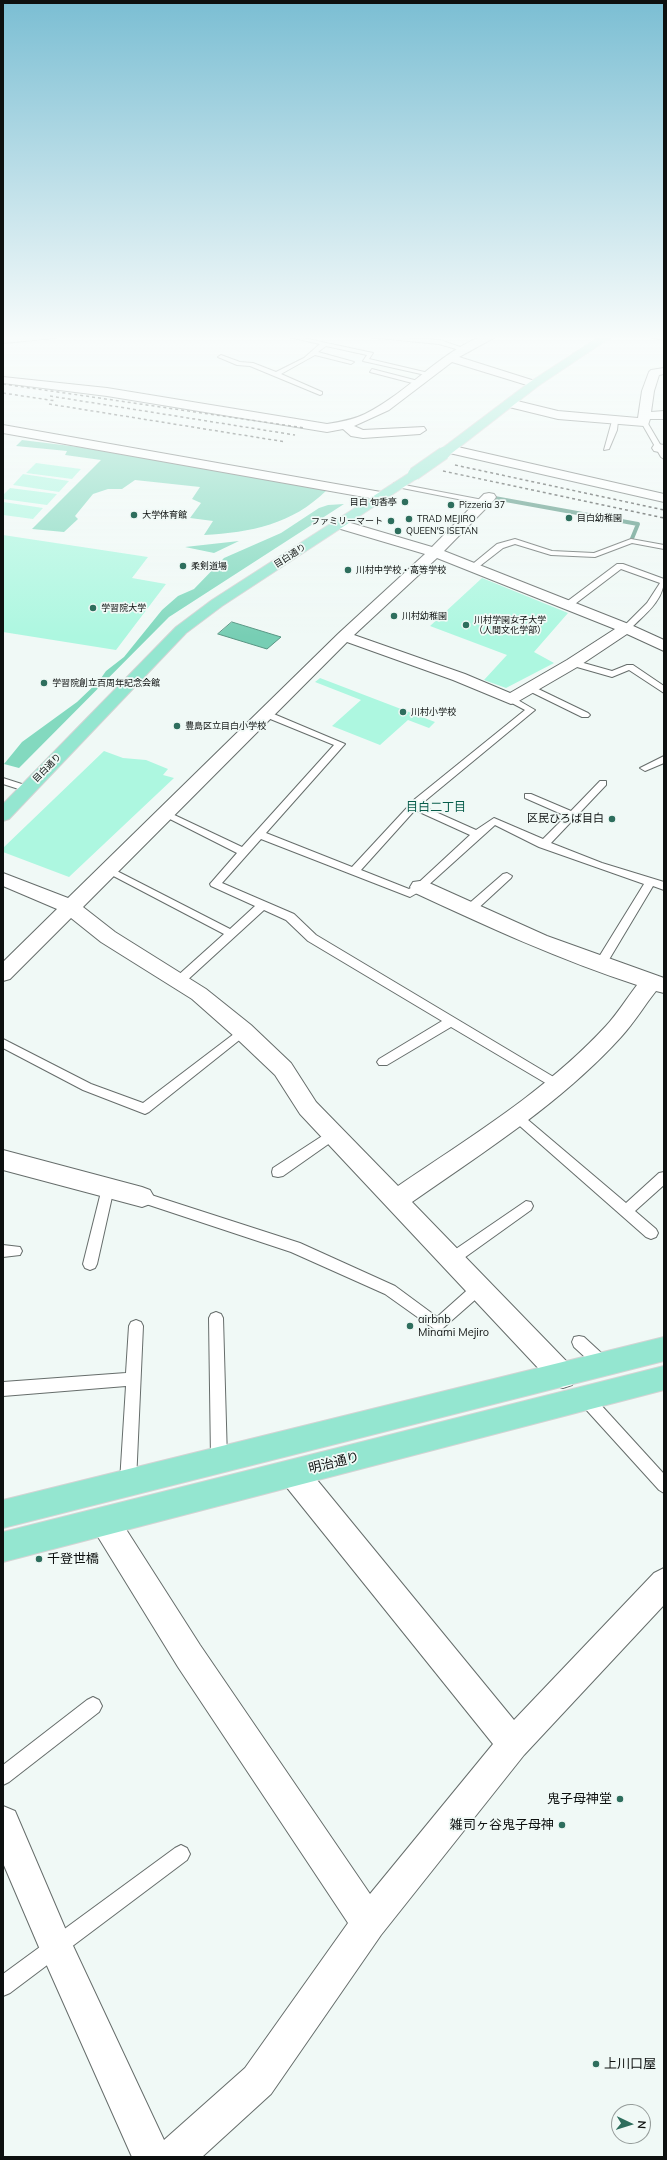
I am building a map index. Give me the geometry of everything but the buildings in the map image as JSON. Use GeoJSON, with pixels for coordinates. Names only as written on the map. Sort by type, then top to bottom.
{"type":"FeatureCollection","features":[{"type":"Feature","properties":{"kind":"main road","name":"目白通り"},"geometry":{"type":"LineString","coordinates":[[3,815],[181,630],[218,603],[414,474],[466,436]]}},
{"type":"Feature","properties":{"kind":"main road"},"geometry":{"type":"LineString","coordinates":[[3,1514],[219,1459],[563,1376],[664,1349]]}},
{"type":"Feature","properties":{"kind":"main road","name":"明治通り"},"geometry":{"type":"LineString","coordinates":[[3,1547],[294,1474],[664,1378]]}},
{"type":"Feature","properties":{"kind":"street"},"geometry":{"type":"LineString","coordinates":[[41,436],[381,496]]}},
{"type":"Feature","properties":{"kind":"street"},"geometry":{"type":"LineString","coordinates":[[446,451],[664,498]]}},
{"type":"Feature","properties":{"kind":"street"},"geometry":{"type":"LineString","coordinates":[[3,974],[344,636],[435,552],[486,499]]}},
{"type":"Feature","properties":{"kind":"street"},"geometry":{"type":"LineString","coordinates":[[339,524],[435,552],[626,628],[664,646]]}},
{"type":"Feature","properties":{"kind":"street"},"geometry":{"type":"LineString","coordinates":[[344,636],[458,677],[512,699],[573,663],[626,628]]}},
{"type":"Feature","properties":{"kind":"street"},"geometry":{"type":"LineString","coordinates":[[3,879],[70,907],[108,937],[199,994],[243,1031],[283,1069],[308,1108],[563,1376]]}},
{"type":"Feature","properties":{"kind":"street"},"geometry":{"type":"LineString","coordinates":[[396,1200],[517,1117],[558,1085],[614,1031],[657,984],[600,965],[515,932],[420,887]]}},
{"type":"Feature","properties":{"kind":"street"},"geometry":{"type":"LineString","coordinates":[[3,1160],[142,1196]]}},
{"type":"Feature","properties":{"kind":"street"},"geometry":{"type":"LineString","coordinates":[[294,1474],[513,1744]]}},
{"type":"Feature","properties":{"kind":"street"},"geometry":{"type":"LineString","coordinates":[[105,1522],[189,1656],[369,1923]]}},
{"type":"Feature","properties":{"kind":"street"},"geometry":{"type":"LineString","coordinates":[[174,2157],[258,2081],[369,1923],[513,1744],[664,1582]]}},
{"type":"Feature","properties":{"kind":"street"},"geometry":{"type":"LineString","coordinates":[[3,1823],[56,1947],[152,2157]]}},
{"type":"Feature","properties":{"kind":"lane"},"geometry":{"type":"LineString","coordinates":[[606,450],[612,436]]}},
{"type":"Feature","properties":{"kind":"lane"},"geometry":{"type":"LineString","coordinates":[[653,436],[662,451]]}},
{"type":"Feature","properties":{"kind":"lane"},"geometry":{"type":"LineString","coordinates":[[397,485],[486,499]]}},
{"type":"Feature","properties":{"kind":"lane"},"geometry":{"type":"LineString","coordinates":[[472,567],[500,546],[515,541],[551,553],[596,555],[631,540],[664,547]]}},
{"type":"Feature","properties":{"kind":"lane"},"geometry":{"type":"LineString","coordinates":[[568,605],[620,566],[664,585],[650,605],[626,628]]}},
{"type":"Feature","properties":{"kind":"lane"},"geometry":{"type":"LineString","coordinates":[[573,663],[612,674],[630,667],[664,690]]}},
{"type":"Feature","properties":{"kind":"lane"},"geometry":{"type":"LineString","coordinates":[[530,688],[586,715]]}},
{"type":"Feature","properties":{"kind":"lane"},"geometry":{"type":"LineString","coordinates":[[353,872],[413,806],[531,710],[512,699]]}},
{"type":"Feature","properties":{"kind":"lane"},"geometry":{"type":"LineString","coordinates":[[266,714],[340,744],[215,884],[290,918],[312,938],[558,1085]]}},
{"type":"Feature","properties":{"kind":"lane"},"geometry":{"type":"LineString","coordinates":[[645,768],[664,759]]}},
{"type":"Feature","properties":{"kind":"lane"},"geometry":{"type":"LineString","coordinates":[[3,781],[28,788]]}},
{"type":"Feature","properties":{"kind":"lane"},"geometry":{"type":"LineString","coordinates":[[543,845],[603,783]]}},
{"type":"Feature","properties":{"kind":"lane"},"geometry":{"type":"LineString","coordinates":[[528,796],[572,815]]}},
{"type":"Feature","properties":{"kind":"lane"},"geometry":{"type":"LineString","coordinates":[[413,806],[477,834]]}},
{"type":"Feature","properties":{"kind":"lane"},"geometry":{"type":"LineString","coordinates":[[165,814],[243,852]]}},
{"type":"Feature","properties":{"kind":"lane"},"geometry":{"type":"LineString","coordinates":[[259,834],[410,893],[420,887],[477,834],[494,821],[543,845],[625,875],[664,886]]}},
{"type":"Feature","properties":{"kind":"lane"},"geometry":{"type":"LineString","coordinates":[[107,870],[232,934]]}},
{"type":"Feature","properties":{"kind":"lane"},"geometry":{"type":"LineString","coordinates":[[470,910],[507,876]]}},
{"type":"Feature","properties":{"kind":"lane"},"geometry":{"type":"LineString","coordinates":[[600,965],[650,882]]}},
{"type":"Feature","properties":{"kind":"lane"},"geometry":{"type":"LineString","coordinates":[[179,981],[262,906]]}},
{"type":"Feature","properties":{"kind":"lane"},"geometry":{"type":"LineString","coordinates":[[383,1062],[451,1021]]}},
{"type":"Feature","properties":{"kind":"lane"},"geometry":{"type":"LineString","coordinates":[[3,1043],[87,1087],[145,1109],[243,1031]]}},
{"type":"Feature","properties":{"kind":"lane"},"geometry":{"type":"LineString","coordinates":[[517,1117],[651,1233]]}},
{"type":"Feature","properties":{"kind":"lane"},"geometry":{"type":"LineString","coordinates":[[278,1172],[333,1134]]}},
{"type":"Feature","properties":{"kind":"lane"},"geometry":{"type":"LineString","coordinates":[[626,1211],[662,1182]]}},
{"type":"Feature","properties":{"kind":"lane"},"geometry":{"type":"LineString","coordinates":[[90,1264],[108,1188]]}},
{"type":"Feature","properties":{"kind":"lane"},"geometry":{"type":"LineString","coordinates":[[142,1196],[295,1247],[390,1290],[437,1325],[479,1288]]}},
{"type":"Feature","properties":{"kind":"lane"},"geometry":{"type":"LineString","coordinates":[[452,1259],[526,1206]]}},
{"type":"Feature","properties":{"kind":"lane"},"geometry":{"type":"LineString","coordinates":[[216,1318],[219,1459]]}},
{"type":"Feature","properties":{"kind":"lane"},"geometry":{"type":"LineString","coordinates":[[128,1482],[136,1326]]}},
{"type":"Feature","properties":{"kind":"lane"},"geometry":{"type":"LineString","coordinates":[[579,1342],[604,1365]]}},
{"type":"Feature","properties":{"kind":"lane"},"geometry":{"type":"LineString","coordinates":[[3,1389],[133,1379]]}},
{"type":"Feature","properties":{"kind":"lane"},"geometry":{"type":"LineString","coordinates":[[586,1399],[664,1485]]}},
{"type":"Feature","properties":{"kind":"lane"},"geometry":{"type":"LineString","coordinates":[[3,1776],[93,1706]]}},
{"type":"Feature","properties":{"kind":"lane"},"geometry":{"type":"LineString","coordinates":[[3,1986],[181,1854]]}},
{"type":"Feature","properties":{"kind":"shaded area"},"geometry":{"type":"Polygon","coordinates":[[[22,440],[79,447],[327,490],[313,502],[285,519],[255,529],[204,535],[213,521],[190,518],[201,503],[192,499],[200,487],[135,480],[122,489],[108,489],[93,494],[75,516],[78,519],[64,532],[32,529],[101,460],[65,455],[67,451],[16,446],[22,440]]]}},
{"type":"Feature","properties":{"kind":"shaded area"},"geometry":{"type":"Polygon","coordinates":[[[36,463],[81,469],[72,479],[26,473],[36,463]]]}},
{"type":"Feature","properties":{"kind":"shaded area"},"geometry":{"type":"Polygon","coordinates":[[[23,474],[69,481],[59,492],[13,485],[23,474]]]}},
{"type":"Feature","properties":{"kind":"shaded area"},"geometry":{"type":"Polygon","coordinates":[[[10,488],[57,494],[47,505],[3,499],[3,495],[10,488]]]}},
{"type":"Feature","properties":{"kind":"shaded area"},"geometry":{"type":"Polygon","coordinates":[[[3,502],[43,508],[33,519],[3,515],[3,502]]]}},
{"type":"Feature","properties":{"kind":"shaded area"},"geometry":{"type":"Polygon","coordinates":[[[344,504],[169,617],[19,768],[4,764],[22,742],[77,702],[99,681],[106,671],[124,657],[162,610],[178,596],[194,589],[224,558],[281,533],[319,508],[328,505],[344,504]]]}},
{"type":"Feature","properties":{"kind":"shaded area"},"geometry":{"type":"Polygon","coordinates":[[[3,535],[148,557],[132,578],[166,584],[116,650],[3,632],[3,535]]]}},
{"type":"Feature","properties":{"kind":"shaded area"},"geometry":{"type":"Polygon","coordinates":[[[239,541],[214,553],[185,547],[239,541]]]}},
{"type":"Feature","properties":{"kind":"shaded area"},"geometry":{"type":"Polygon","coordinates":[[[482,578],[568,613],[534,652],[554,663],[506,688],[484,680],[507,655],[430,626],[482,578]]]}},
{"type":"Feature","properties":{"kind":"shaded area"},"geometry":{"type":"Polygon","coordinates":[[[232,622],[281,637],[267,649],[218,634],[232,622]]]}},
{"type":"Feature","properties":{"kind":"shaded area"},"geometry":{"type":"Polygon","coordinates":[[[320,678],[435,722],[429,728],[408,720],[380,745],[332,726],[361,700],[315,682],[320,678]]]}},
{"type":"Feature","properties":{"kind":"shaded area"},"geometry":{"type":"Polygon","coordinates":[[[104,751],[123,758],[146,760],[168,769],[163,775],[174,778],[69,877],[3,852],[3,848],[104,751]]]}},
{"type":"Feature","properties":{"kind":"waterway"},"geometry":{"type":"LineString","coordinates":[[489,497],[638,524],[631,541]]}},
{"type":"Feature","properties":{"kind":"railway"},"geometry":{"type":"LineString","coordinates":[[247,436],[286,442]]}},
{"type":"Feature","properties":{"kind":"railway"},"geometry":{"type":"LineString","coordinates":[[455,465],[664,510]]}},
{"type":"Feature","properties":{"kind":"railway"},"geometry":{"type":"LineString","coordinates":[[443,471],[664,518]]}},
{"type":"Feature","properties":{"kind":"place","name":"目白 旬香亭"},"geometry":{"type":"Point","coordinates":[405,502]}},
{"type":"Feature","properties":{"kind":"place","name":"Pizzeria 37"},"geometry":{"type":"Point","coordinates":[451,505]}},
{"type":"Feature","properties":{"kind":"place","name":"大学体育館"},"geometry":{"type":"Point","coordinates":[134,515]}},
{"type":"Feature","properties":{"kind":"place","name":"目白幼稚園"},"geometry":{"type":"Point","coordinates":[569,518]}},
{"type":"Feature","properties":{"kind":"place","name":"TRAD MEJIRO"},"geometry":{"type":"Point","coordinates":[409,519]}},
{"type":"Feature","properties":{"kind":"place","name":"ファミリーマート"},"geometry":{"type":"Point","coordinates":[391,521]}},
{"type":"Feature","properties":{"kind":"place","name":"QUEEN'S ISETAN"},"geometry":{"type":"Point","coordinates":[398,531]}},
{"type":"Feature","properties":{"kind":"place","name":"柔剣道場"},"geometry":{"type":"Point","coordinates":[183,566]}},
{"type":"Feature","properties":{"kind":"place","name":"川村中学校・高等学校"},"geometry":{"type":"Point","coordinates":[348,570]}},
{"type":"Feature","properties":{"kind":"place","name":"学習院大学"},"geometry":{"type":"Point","coordinates":[93,608]}},
{"type":"Feature","properties":{"kind":"place","name":"川村幼稚園"},"geometry":{"type":"Point","coordinates":[394,616]}},
{"type":"Feature","properties":{"kind":"place","name":"川村学園女子大学 （人間文化学部）"},"geometry":{"type":"Point","coordinates":[466,625]}},
{"type":"Feature","properties":{"kind":"place","name":"学習院創立百周年記念会館"},"geometry":{"type":"Point","coordinates":[44,683]}},
{"type":"Feature","properties":{"kind":"place","name":"川村小学校"},"geometry":{"type":"Point","coordinates":[403,712]}},
{"type":"Feature","properties":{"kind":"place","name":"豊島区立目白小学校"},"geometry":{"type":"Point","coordinates":[177,726]}},
{"type":"Feature","properties":{"kind":"place","name":"区民ひろば目白"},"geometry":{"type":"Point","coordinates":[612,819]}},
{"type":"Feature","properties":{"kind":"place","name":"airbnb Minami Mejiro"},"geometry":{"type":"Point","coordinates":[410,1326]}},
{"type":"Feature","properties":{"kind":"place","name":"千登世橋"},"geometry":{"type":"Point","coordinates":[39,1559]}},
{"type":"Feature","properties":{"kind":"place","name":"鬼子母神堂"},"geometry":{"type":"Point","coordinates":[620,1799]}},
{"type":"Feature","properties":{"kind":"place","name":"雑司ヶ谷鬼子母神"},"geometry":{"type":"Point","coordinates":[562,1825]}},
{"type":"Feature","properties":{"kind":"place","name":"上川口屋"},"geometry":{"type":"Point","coordinates":[596,2064]}},
{"type":"Feature","properties":{"kind":"district","name":"目白二丁目"},"geometry":{"type":"Point","coordinates":[436,807]}}]}
